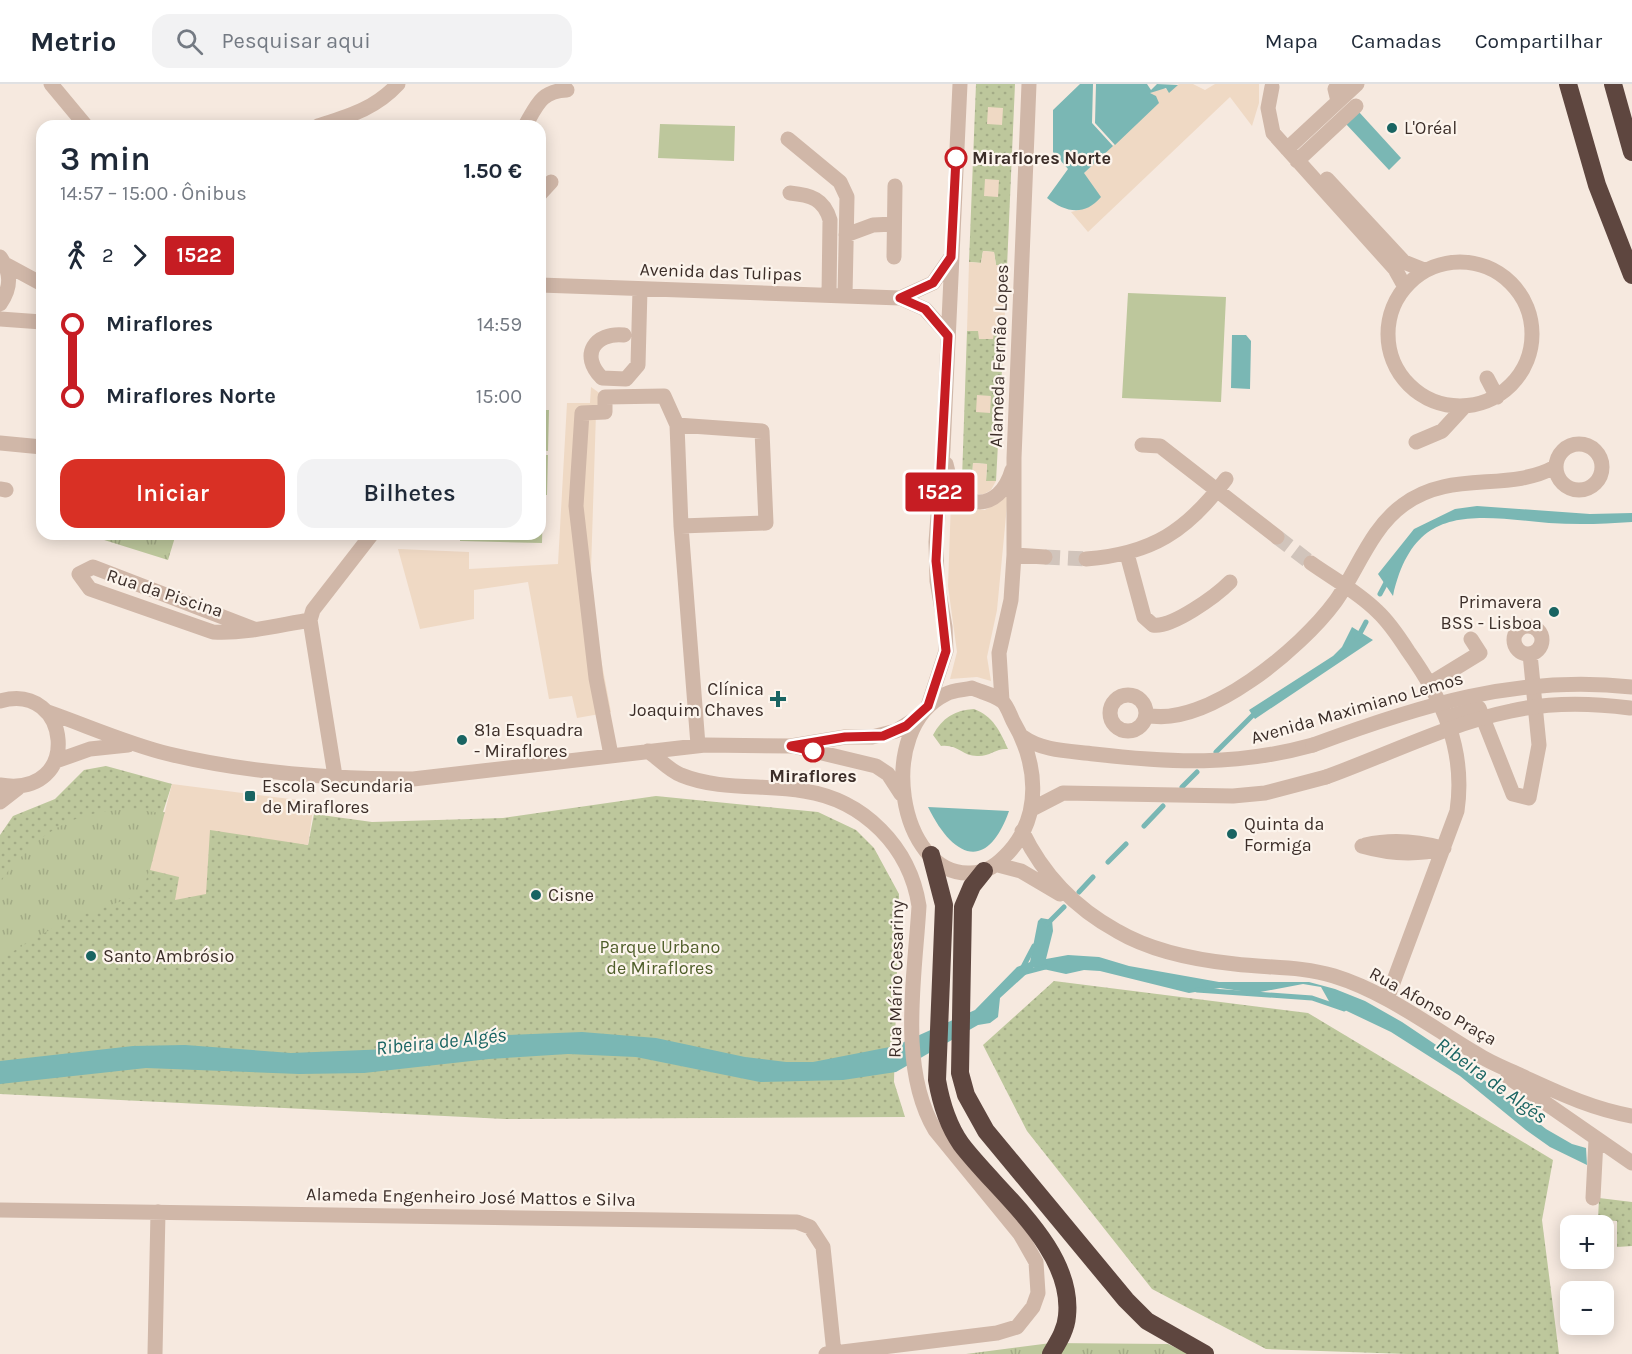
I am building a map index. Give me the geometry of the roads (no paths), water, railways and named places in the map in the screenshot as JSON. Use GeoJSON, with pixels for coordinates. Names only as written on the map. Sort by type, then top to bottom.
{"type":"FeatureCollection","features":[{"type":"Feature","properties":{"kind":"highway"},"geometry":{"type":"LineString","coordinates":[[1568,84],[1597,185],[1632,275]]}},
{"type":"Feature","properties":{"kind":"highway"},"geometry":{"type":"LineString","coordinates":[[1613,84],[1632,152]]}},
{"type":"Feature","properties":{"kind":"highway"},"geometry":{"type":"LineString","coordinates":[[931,855],[944,905],[938,1080],[941,1099],[948,1121],[961,1143],[1048,1246],[1060,1272],[1067,1294],[1067,1317],[1062,1336],[1051,1354]]}},
{"type":"Feature","properties":{"kind":"highway"},"geometry":{"type":"LineString","coordinates":[[991,868],[972,886],[963,907],[960,1073],[966,1095],[987,1131],[1126,1300],[1147,1321],[1205,1354]]}},
{"type":"Feature","properties":{"kind":"street"},"geometry":{"type":"LineString","coordinates":[[51,84],[81,120]]}},
{"type":"Feature","properties":{"kind":"street"},"geometry":{"type":"LineString","coordinates":[[338,120],[362,113],[385,98],[398,84]]}},
{"type":"Feature","properties":{"kind":"street"},"geometry":{"type":"LineString","coordinates":[[903,799],[902,760],[946,651],[936,561],[960,84]]}},
{"type":"Feature","properties":{"kind":"street","name":"Alameda Fernão Lopes"},"geometry":{"type":"LineString","coordinates":[[1002,701],[999,653],[1011,600],[1014,555],[1014,458],[1029,84]]}},
{"type":"Feature","properties":{"kind":"street"},"geometry":{"type":"LineString","coordinates":[[1338,101],[1335,89],[1340,84]]}},
{"type":"Feature","properties":{"kind":"street"},"geometry":{"type":"LineString","coordinates":[[1290,146],[1357,84]]}},
{"type":"Feature","properties":{"kind":"street"},"geometry":{"type":"LineString","coordinates":[[1272,85],[1268,108],[1269,121],[1274,133],[1290,146],[1404,262],[1424,270]]}},
{"type":"Feature","properties":{"kind":"street"},"geometry":{"type":"LineString","coordinates":[[528,120],[539,102],[551,91],[567,90]]}},
{"type":"Feature","properties":{"kind":"street"},"geometry":{"type":"LineString","coordinates":[[1301,158],[1356,106]]}},
{"type":"Feature","properties":{"kind":"street"},"geometry":{"type":"LineString","coordinates":[[789,139],[840,182],[844,189],[845,296]]}},
{"type":"Feature","properties":{"kind":"street"},"geometry":{"type":"LineString","coordinates":[[1301,158],[1395,269],[1405,287]]}},
{"type":"Feature","properties":{"kind":"street"},"geometry":{"type":"LineString","coordinates":[[546,187],[551,182]]}},
{"type":"Feature","properties":{"kind":"street"},"geometry":{"type":"LineString","coordinates":[[894,257],[895,186]]}},
{"type":"Feature","properties":{"kind":"street"},"geometry":{"type":"LineString","coordinates":[[790,193],[809,195],[820,201],[827,210],[830,220],[829,295]]}},
{"type":"Feature","properties":{"kind":"street"},"geometry":{"type":"LineString","coordinates":[[846,235],[873,225],[894,224]]}},
{"type":"Feature","properties":{"kind":"street","name":"Avenida das Tulipas"},"geometry":{"type":"LineString","coordinates":[[900,298],[933,283],[951,257]]}},
{"type":"Feature","properties":{"kind":"street"},"geometry":{"type":"LineString","coordinates":[[2,260],[36,281]]}},
{"type":"Feature","properties":{"kind":"street"},"geometry":{"type":"LineString","coordinates":[[0,304],[9,285],[2,260]]}},
{"type":"Feature","properties":{"kind":"street"},"geometry":{"type":"LineString","coordinates":[[1465,261],[1486,266],[1504,276],[1520,294],[1530,315],[1532,338],[1530,350],[1527,361],[1515,381],[1497,397],[1476,405],[1452,407],[1429,400],[1410,387],[1395,368],[1388,346],[1388,322],[1395,300],[1405,287],[1424,270],[1444,262],[1465,261]]}},
{"type":"Feature","properties":{"kind":"street","name":"Avenida das Tulipas"},"geometry":{"type":"LineString","coordinates":[[546,285],[900,298],[925,309],[948,336]]}},
{"type":"Feature","properties":{"kind":"street"},"geometry":{"type":"LineString","coordinates":[[624,335],[603,338],[590,352],[593,369],[602,378],[626,379],[638,364],[640,289]]}},
{"type":"Feature","properties":{"kind":"street"},"geometry":{"type":"LineString","coordinates":[[0,320],[36,322]]}},
{"type":"Feature","properties":{"kind":"street"},"geometry":{"type":"LineString","coordinates":[[1487,378],[1497,397]]}},
{"type":"Feature","properties":{"kind":"street"},"geometry":{"type":"LineString","coordinates":[[611,755],[596,678],[576,506],[582,412],[605,412],[605,397],[664,396],[677,425],[681,526],[698,746]]}},
{"type":"Feature","properties":{"kind":"street"},"geometry":{"type":"LineString","coordinates":[[1416,442],[1442,431],[1465,406]]}},
{"type":"Feature","properties":{"kind":"street"},"geometry":{"type":"LineString","coordinates":[[677,425],[762,431],[766,523],[681,526]]}},
{"type":"Feature","properties":{"kind":"street"},"geometry":{"type":"LineString","coordinates":[[0,443],[36,446]]}},
{"type":"Feature","properties":{"kind":"street"},"geometry":{"type":"LineString","coordinates":[[1142,445],[1160,446],[1222,484],[1277,537]]}},
{"type":"Feature","properties":{"kind":"street"},"geometry":{"type":"LineString","coordinates":[[943,449],[953,488],[969,501],[978,503],[988,500],[1004,486],[1011,473],[1014,458]]}},
{"type":"Feature","properties":{"kind":"street"},"geometry":{"type":"LineString","coordinates":[[1146,715],[1155,717],[1184,712],[1214,701],[1273,665],[1304,637],[1344,587],[1371,542],[1400,507],[1415,497],[1457,482],[1534,477],[1555,467]]}},
{"type":"Feature","properties":{"kind":"street"},"geometry":{"type":"LineString","coordinates":[[1086,559],[1127,554],[1171,536],[1222,484]]}},
{"type":"Feature","properties":{"kind":"street"},"geometry":{"type":"LineString","coordinates":[[335,776],[310,620],[313,610],[367,540]]}},
{"type":"Feature","properties":{"kind":"street"},"geometry":{"type":"LineString","coordinates":[[1127,554],[1144,617],[1153,625],[1164,625],[1183,615],[1230,582]]}},
{"type":"Feature","properties":{"kind":"street"},"geometry":{"type":"LineString","coordinates":[[1014,555],[1045,557]]}},
{"type":"Feature","properties":{"kind":"street"},"geometry":{"type":"LineString","coordinates":[[1311,562],[1381,615],[1431,683],[1447,717],[1456,745],[1460,791],[1457,812],[1387,999]]}},
{"type":"Feature","properties":{"kind":"street","name":"Rua da Piscina"},"geometry":{"type":"LineString","coordinates":[[254,629],[93,567],[79,573],[90,589],[213,632],[254,629],[310,620]]}},
{"type":"Feature","properties":{"kind":"street"},"geometry":{"type":"LineString","coordinates":[[1431,683],[1480,653],[1471,639]]}},
{"type":"Feature","properties":{"kind":"street"},"geometry":{"type":"LineString","coordinates":[[1447,717],[1479,708],[1513,794],[1529,798],[1539,745],[1530,654]]}},
{"type":"Feature","properties":{"kind":"street","name":"Avenida Maximiano Lemos"},"geometry":{"type":"LineString","coordinates":[[1023,737],[1045,747],[1069,751],[1174,762],[1244,760],[1275,756],[1313,745],[1396,715],[1462,696],[1552,684],[1632,687]]}},
{"type":"Feature","properties":{"kind":"street"},"geometry":{"type":"LineString","coordinates":[[3,699],[21,698],[38,704],[48,712],[138,745],[236,767],[335,776],[413,779],[648,750],[698,746],[791,746],[845,737],[883,736],[896,731],[947,693],[972,688],[1002,701],[1023,737],[1031,763],[1034,802],[1016,845],[991,868],[958,872],[944,866],[931,855],[888,774],[876,766],[791,746]]}},
{"type":"Feature","properties":{"kind":"street"},"geometry":{"type":"LineString","coordinates":[[1032,809],[1063,794],[1233,796],[1274,791],[1326,777],[1463,725],[1512,710],[1577,704],[1632,708]]}},
{"type":"Feature","properties":{"kind":"street"},"geometry":{"type":"LineString","coordinates":[[0,802],[18,788],[32,784],[48,773],[56,761],[60,740],[56,725],[48,712]]}},
{"type":"Feature","properties":{"kind":"street"},"geometry":{"type":"LineString","coordinates":[[56,761],[98,747],[138,745]]}},
{"type":"Feature","properties":{"kind":"street","name":"Rua Mário Cesariny"},"geometry":{"type":"LineString","coordinates":[[648,750],[680,775],[711,783],[806,791],[862,812],[882,829],[899,853],[916,885],[919,906],[912,1061],[924,1112],[935,1130],[1025,1241],[1036,1262],[1038,1293],[1033,1307],[1017,1327],[997,1333],[830,1354]]}},
{"type":"Feature","properties":{"kind":"street"},"geometry":{"type":"LineString","coordinates":[[0,785],[18,788]]}},
{"type":"Feature","properties":{"kind":"street","name":"Rua Afonso Praça"},"geometry":{"type":"LineString","coordinates":[[1022,831],[1045,870],[1075,903]]}},
{"type":"Feature","properties":{"kind":"street","name":"Rua Afonso Praça"},"geometry":{"type":"LineString","coordinates":[[991,868],[1021,871],[1119,932],[1141,943],[1233,964],[1316,972],[1359,986],[1387,999],[1479,1056],[1559,1095],[1632,1116]]}},
{"type":"Feature","properties":{"kind":"street"},"geometry":{"type":"LineString","coordinates":[[1479,1056],[1596,1140],[1632,1162]]}},
{"type":"Feature","properties":{"kind":"street"},"geometry":{"type":"LineString","coordinates":[[1593,1198],[1596,1140]]}},
{"type":"Feature","properties":{"kind":"street","name":"Alameda Engenheiro José Mattos e Silva"},"geometry":{"type":"LineString","coordinates":[[0,1210],[797,1222],[810,1227],[824,1246],[830,1354]]}},
{"type":"Feature","properties":{"kind":"street"},"geometry":{"type":"LineString","coordinates":[[155,1354],[158,1212]]}},
{"type":"Feature","properties":{"kind":"water"},"geometry":{"type":"Polygon","coordinates":[[[1080,84],[1093,84],[1092,123],[1113,146],[1084,173],[1101,197],[1088,208],[1074,210],[1061,207],[1047,198],[1068,169],[1053,152],[1053,110],[1080,84]]]}},
{"type":"Feature","properties":{"kind":"water"},"geometry":{"type":"Polygon","coordinates":[[[1096,84],[1147,84],[1151,90],[1157,84],[1178,85],[1169,93],[1166,88],[1150,93],[1156,96],[1159,103],[1115,145],[1095,123],[1096,84]]]}},
{"type":"Feature","properties":{"kind":"water"},"geometry":{"type":"Polygon","coordinates":[[[1359,112],[1401,158],[1389,170],[1346,124],[1359,112]]]}},
{"type":"Feature","properties":{"kind":"water"},"geometry":{"type":"Polygon","coordinates":[[[1232,335],[1246,335],[1251,341],[1250,389],[1231,388],[1232,335]]]}},
{"type":"Feature","properties":{"kind":"water"},"geometry":{"type":"Polygon","coordinates":[[[1477,506],[1590,514],[1632,513],[1632,522],[1570,524],[1471,518],[1450,522],[1431,530],[1415,544],[1403,566],[1393,596],[1378,574],[1414,529],[1455,509],[1477,506]]]}},
{"type":"Feature","properties":{"kind":"water"},"geometry":{"type":"Polygon","coordinates":[[[1352,627],[1373,640],[1255,719],[1249,710],[1333,656],[1342,647],[1352,627]]]}},
{"type":"Feature","properties":{"kind":"water"},"geometry":{"type":"Polygon","coordinates":[[[928,807],[1009,811],[991,844],[980,850],[970,851],[959,847],[948,838],[928,807]]]}},
{"type":"Feature","properties":{"kind":"water"},"geometry":{"type":"Polygon","coordinates":[[[1041,918],[1052,920],[1053,931],[1046,959],[1068,955],[1099,957],[1129,966],[1219,982],[1309,982],[1365,1001],[1402,1022],[1460,1061],[1546,1129],[1572,1144],[1586,1148],[1587,1165],[1550,1147],[1460,1076],[1391,1032],[1330,1003],[1321,987],[1303,984],[1255,993],[1220,988],[1189,993],[1100,971],[1084,970],[1066,974],[1034,967],[1000,998],[998,1017],[990,1023],[978,1025],[896,1072],[843,1080],[760,1082],[636,1057],[568,1054],[489,1059],[364,1073],[299,1074],[146,1068],[0,1084],[0,1061],[133,1046],[185,1045],[291,1053],[389,1049],[505,1035],[582,1032],[656,1038],[745,1057],[786,1062],[813,1062],[895,1046],[975,1010],[1017,967],[1030,962],[1038,921],[1041,918]]]}},
{"type":"Feature","properties":{"kind":"waterway"},"geometry":{"type":"LineString","coordinates":[[1380,594],[1388,579]]}},
{"type":"Feature","properties":{"kind":"waterway"},"geometry":{"type":"LineString","coordinates":[[1357,639],[1366,622]]}},
{"type":"Feature","properties":{"kind":"waterway"},"geometry":{"type":"LineString","coordinates":[[1216,752],[1256,712]]}},
{"type":"Feature","properties":{"kind":"waterway"},"geometry":{"type":"LineString","coordinates":[[1182,787],[1197,772]]}},
{"type":"Feature","properties":{"kind":"waterway"},"geometry":{"type":"LineString","coordinates":[[1144,826],[1163,806]]}},
{"type":"Feature","properties":{"kind":"waterway"},"geometry":{"type":"LineString","coordinates":[[1108,862],[1126,844]]}},
{"type":"Feature","properties":{"kind":"waterway"},"geometry":{"type":"LineString","coordinates":[[1079,892],[1093,877]]}},
{"type":"Feature","properties":{"kind":"waterway"},"geometry":{"type":"LineString","coordinates":[[1046,925],[1064,907]]}},
{"type":"Feature","properties":{"kind":"waterway"},"geometry":{"type":"LineString","coordinates":[[1022,969],[1034,946]]}},
{"type":"Feature","properties":{"kind":"waterway","name":"Ribeira de Algés"},"geometry":{"type":"LineString","coordinates":[[1022,973],[1045,967]]}},
{"type":"Feature","properties":{"kind":"waterway","name":"Ribeira de Algés"},"geometry":{"type":"LineString","coordinates":[[1197,990],[1312,998],[1344,1009]]}},
{"type":"Feature","properties":{"kind":"tunnel"},"geometry":{"type":"LineString","coordinates":[[1277,537],[1311,563]]}},
{"type":"Feature","properties":{"kind":"tunnel"},"geometry":{"type":"LineString","coordinates":[[1045,557],[1086,559]]}},
{"type":"Feature","properties":{"kind":"place","name":"L'Oréal"},"geometry":{"type":"Point","coordinates":[1392,128]}},
{"type":"Feature","properties":{"kind":"place","name":"Miraflores Norte"},"geometry":{"type":"Point","coordinates":[956,158]}},
{"type":"Feature","properties":{"kind":"place","name":"Primavera BSS - Lisboa"},"geometry":{"type":"Point","coordinates":[1554,612]}},
{"type":"Feature","properties":{"kind":"place","name":"Clínica Joaquim Chaves"},"geometry":{"type":"Point","coordinates":[778,699]}},
{"type":"Feature","properties":{"kind":"place","name":"81ª Esquadra - Miraflores"},"geometry":{"type":"Point","coordinates":[462,740]}},
{"type":"Feature","properties":{"kind":"place","name":"Miraflores"},"geometry":{"type":"Point","coordinates":[813,751]}},
{"type":"Feature","properties":{"kind":"place","name":"Escola Secundaria de Miraflores"},"geometry":{"type":"Point","coordinates":[250,796]}},
{"type":"Feature","properties":{"kind":"place","name":"Quinta da Formiga"},"geometry":{"type":"Point","coordinates":[1232,834]}},
{"type":"Feature","properties":{"kind":"place","name":"Cisne"},"geometry":{"type":"Point","coordinates":[536,895]}},
{"type":"Feature","properties":{"kind":"place","name":"Santo Ambrósio"},"geometry":{"type":"Point","coordinates":[91,956]}},
{"type":"Feature","properties":{"kind":"park label","name":"Parque Urbano de Miraflores"},"geometry":{"type":"Point","coordinates":[660,957]}}]}
